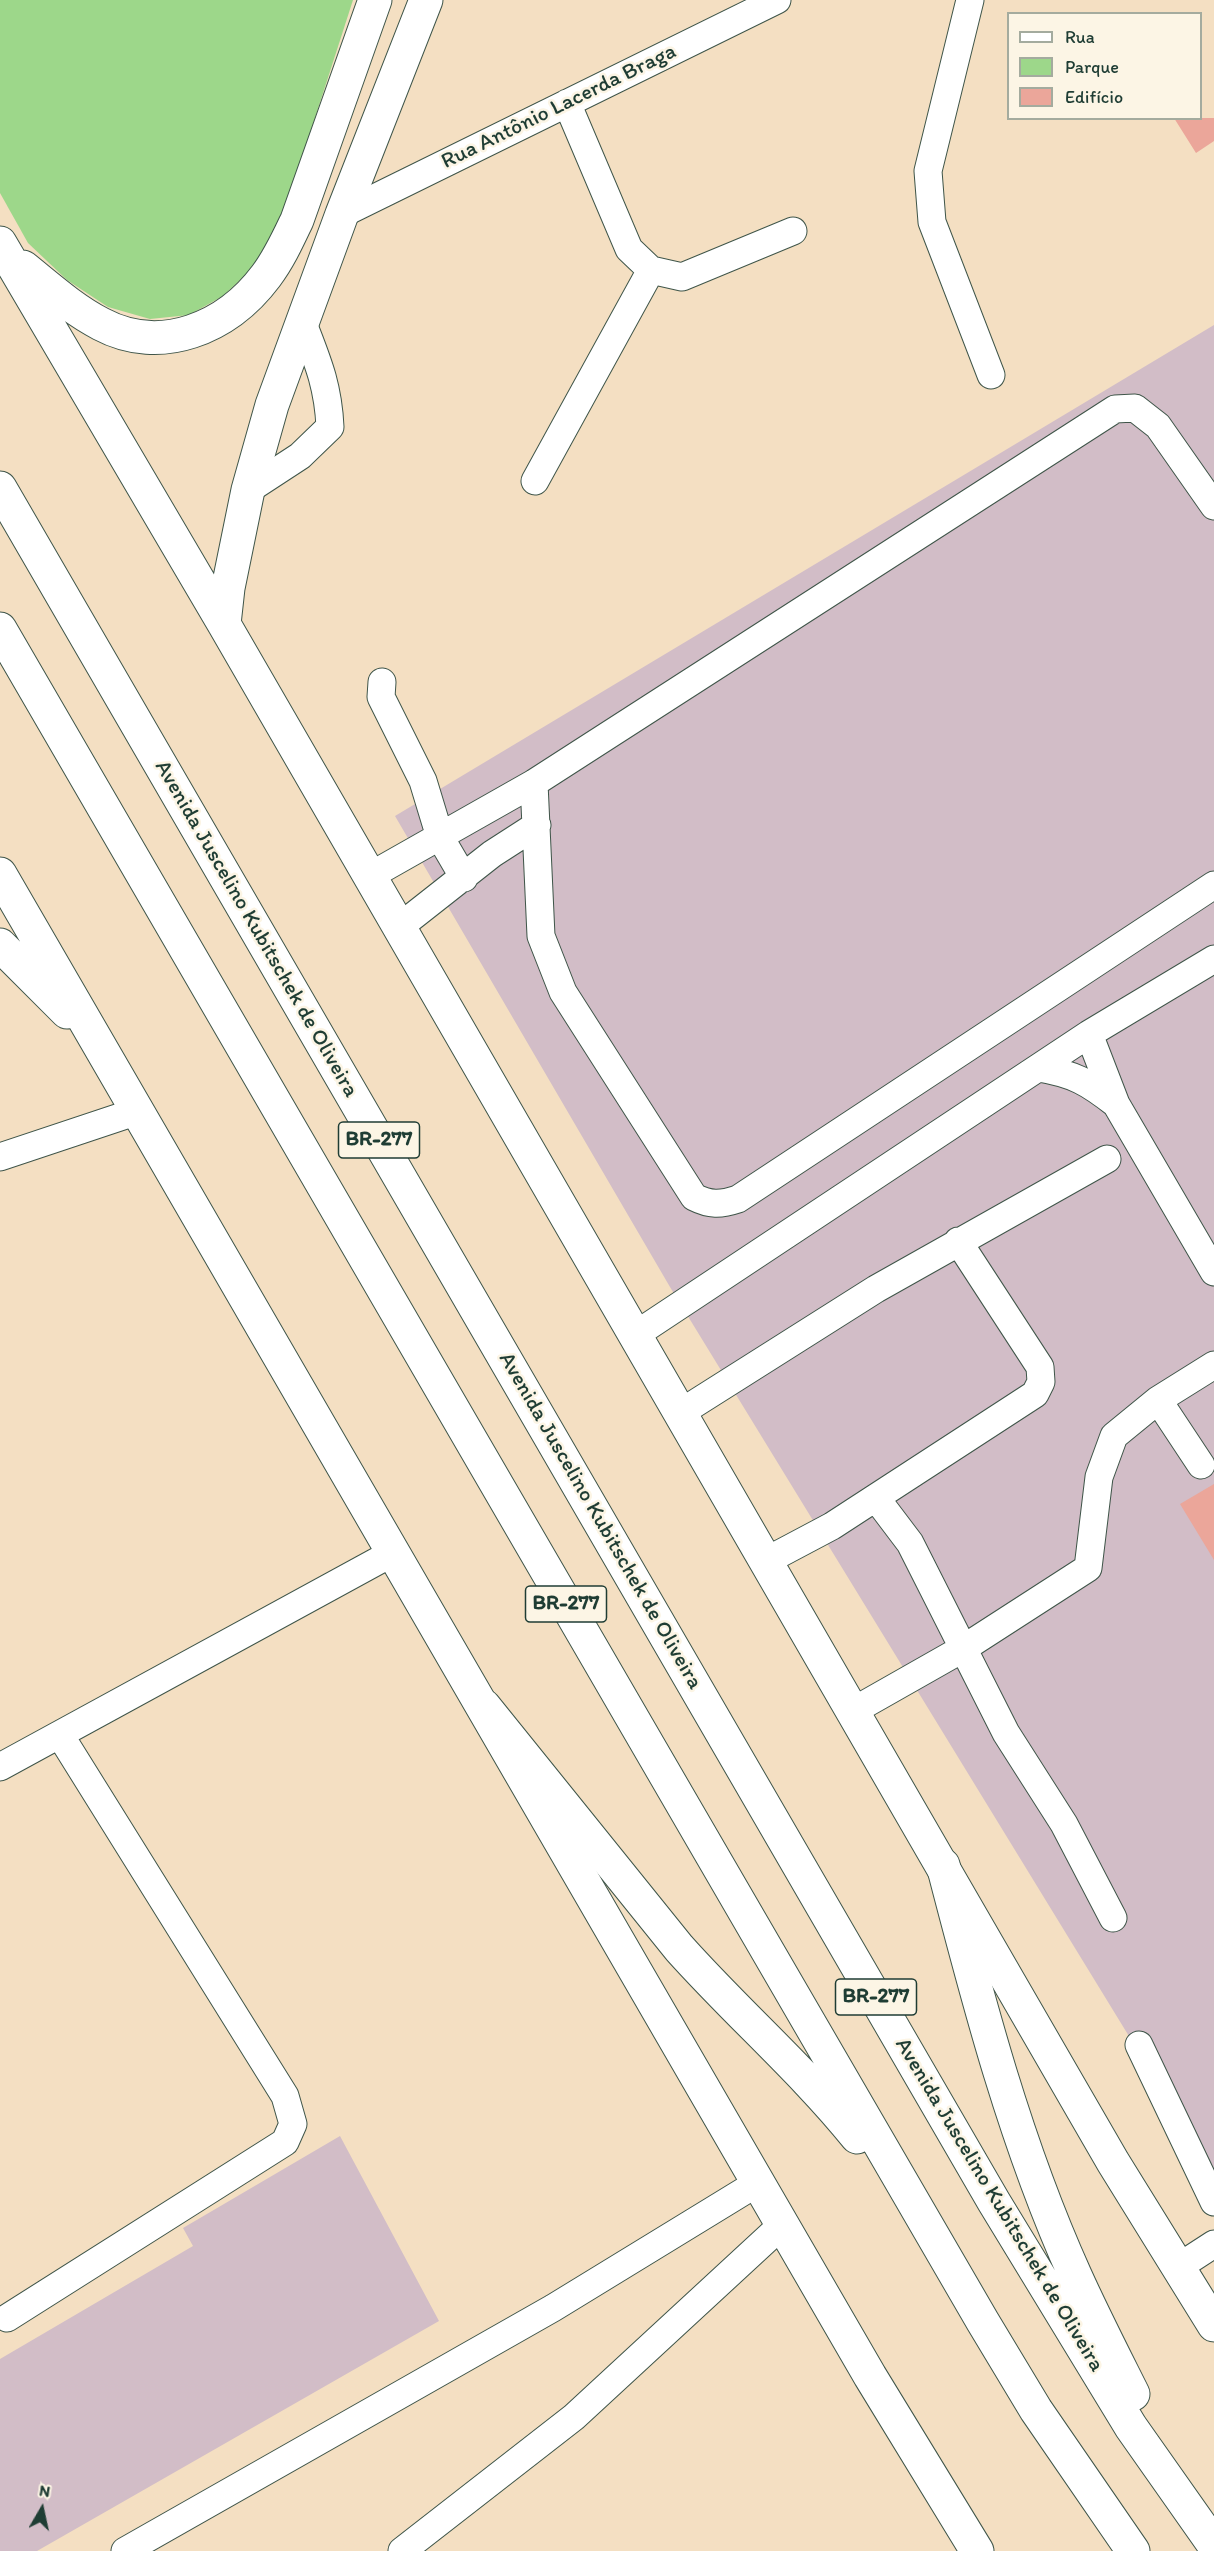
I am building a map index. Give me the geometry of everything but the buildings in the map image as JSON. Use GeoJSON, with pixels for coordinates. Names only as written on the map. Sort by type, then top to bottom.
{"type":"FeatureCollection","features":[{"type":"Feature","properties":{"kind":"main road"},"geometry":{"type":"LineString","coordinates":[[3,249],[68,303],[102,324],[129,335],[157,338],[189,334],[218,322],[241,303],[266,276],[297,220],[375,0]]}},
{"type":"Feature","properties":{"kind":"main road"},"geometry":{"type":"LineString","coordinates":[[224,624],[228,588],[259,444],[342,214],[426,0]]}},
{"type":"Feature","properties":{"kind":"main road"},"geometry":{"type":"LineString","coordinates":[[3,249],[224,624],[368,877],[1177,2268],[1214,2325]]}},
{"type":"Feature","properties":{"kind":"main road","name":"Avenida Juscelino Kubitschek de Oliveira"},"geometry":{"type":"LineString","coordinates":[[0,488],[994,2202],[1131,2427],[1214,2545]]}},
{"type":"Feature","properties":{"kind":"main road","name":"BR-277"},"geometry":{"type":"LineString","coordinates":[[0,629],[1036,2410],[1133,2551]]}},
{"type":"Feature","properties":{"kind":"main road"},"geometry":{"type":"LineString","coordinates":[[0,874],[922,2464],[977,2551]]}},
{"type":"Feature","properties":{"kind":"main road"},"geometry":{"type":"LineString","coordinates":[[0,945],[100,1045]]}},
{"type":"Feature","properties":{"kind":"main road"},"geometry":{"type":"LineString","coordinates":[[484,1706],[679,1948],[833,2107],[921,2214]]}},
{"type":"Feature","properties":{"kind":"main road"},"geometry":{"type":"LineString","coordinates":[[943,1865],[970,1972],[1022,2140],[1049,2213],[1074,2275],[1193,2516]]}},
{"type":"Feature","properties":{"kind":"street"},"geometry":{"type":"LineString","coordinates":[[970,0],[928,171],[932,222],[991,375]]}},
{"type":"Feature","properties":{"kind":"street","name":"Rua Antônio Lacerda Braga"},"geometry":{"type":"LineString","coordinates":[[342,214],[768,2]]}},
{"type":"Feature","properties":{"kind":"street"},"geometry":{"type":"LineString","coordinates":[[567,103],[629,249],[651,270],[682,277],[793,231]]}},
{"type":"Feature","properties":{"kind":"street"},"geometry":{"type":"LineString","coordinates":[[535,482],[651,270]]}},
{"type":"Feature","properties":{"kind":"street"},"geometry":{"type":"LineString","coordinates":[[248,490],[300,456],[330,427],[329,401],[324,375],[302,321]]}},
{"type":"Feature","properties":{"kind":"street"},"geometry":{"type":"LineString","coordinates":[[368,877],[534,783],[1115,409],[1135,408],[1158,426],[1214,506]]}},
{"type":"Feature","properties":{"kind":"street"},"geometry":{"type":"LineString","coordinates":[[382,682],[381,697],[423,781],[440,837],[464,878]]}},
{"type":"Feature","properties":{"kind":"street"},"geometry":{"type":"LineString","coordinates":[[534,783],[542,936],[563,992],[694,1197],[708,1204],[724,1203],[738,1198],[1214,885]]}},
{"type":"Feature","properties":{"kind":"street"},"geometry":{"type":"LineString","coordinates":[[398,928],[492,854],[537,825]]}},
{"type":"Feature","properties":{"kind":"street"},"geometry":{"type":"LineString","coordinates":[[635,1335],[1089,1034],[1214,959]]}},
{"type":"Feature","properties":{"kind":"street"},"geometry":{"type":"LineString","coordinates":[[1089,1034],[1116,1104],[1214,1272]]}},
{"type":"Feature","properties":{"kind":"street"},"geometry":{"type":"LineString","coordinates":[[1039,1068],[1066,1072],[1090,1084],[1116,1104]]}},
{"type":"Feature","properties":{"kind":"street"},"geometry":{"type":"LineString","coordinates":[[0,1157],[138,1111]]}},
{"type":"Feature","properties":{"kind":"street"},"geometry":{"type":"LineString","coordinates":[[680,1413],[867,1294],[1107,1159]]}},
{"type":"Feature","properties":{"kind":"street"},"geometry":{"type":"LineString","coordinates":[[766,1561],[832,1526],[1035,1394],[1041,1382],[1040,1367],[958,1241]]}},
{"type":"Feature","properties":{"kind":"street"},"geometry":{"type":"LineString","coordinates":[[853,1711],[964,1648],[1088,1568],[1099,1477],[1114,1436],[1158,1400],[1214,1365]]}},
{"type":"Feature","properties":{"kind":"street"},"geometry":{"type":"LineString","coordinates":[[1158,1400],[1201,1465]]}},
{"type":"Feature","properties":{"kind":"street"},"geometry":{"type":"LineString","coordinates":[[876,1498],[910,1543],[1006,1733],[1064,1824],[1113,1918]]}},
{"type":"Feature","properties":{"kind":"street"},"geometry":{"type":"LineString","coordinates":[[0,1767],[394,1551]]}},
{"type":"Feature","properties":{"kind":"street"},"geometry":{"type":"LineString","coordinates":[[7,2318],[285,2142],[293,2124],[285,2096],[60,1735]]}},
{"type":"Feature","properties":{"kind":"street"},"geometry":{"type":"LineString","coordinates":[[1139,2045],[1214,2202]]}},
{"type":"Feature","properties":{"kind":"street"},"geometry":{"type":"LineString","coordinates":[[125,2551],[554,2308],[759,2182]]}},
{"type":"Feature","properties":{"kind":"street"},"geometry":{"type":"LineString","coordinates":[[402,2551],[574,2417],[783,2224]]}},
{"type":"Feature","properties":{"kind":"street"},"geometry":{"type":"LineString","coordinates":[[1177,2268],[1214,2244]]}},
{"type":"Feature","properties":{"kind":"shaded area"},"geometry":{"type":"Polygon","coordinates":[[[1214,325],[1214,2175],[670,1287],[395,816],[1214,325]]]}},
{"type":"Feature","properties":{"kind":"shaded area"},"geometry":{"type":"Polygon","coordinates":[[[340,2136],[439,2321],[37,2551],[0,2551],[0,2359],[193,2246],[183,2228],[340,2136]]]}},
{"type":"Feature","properties":{"kind":"green space"},"geometry":{"type":"Polygon","coordinates":[[[0,0],[353,0],[286,208],[258,263],[223,296],[189,315],[150,319],[108,307],[67,280],[28,243],[0,193],[0,0]]]}}]}
